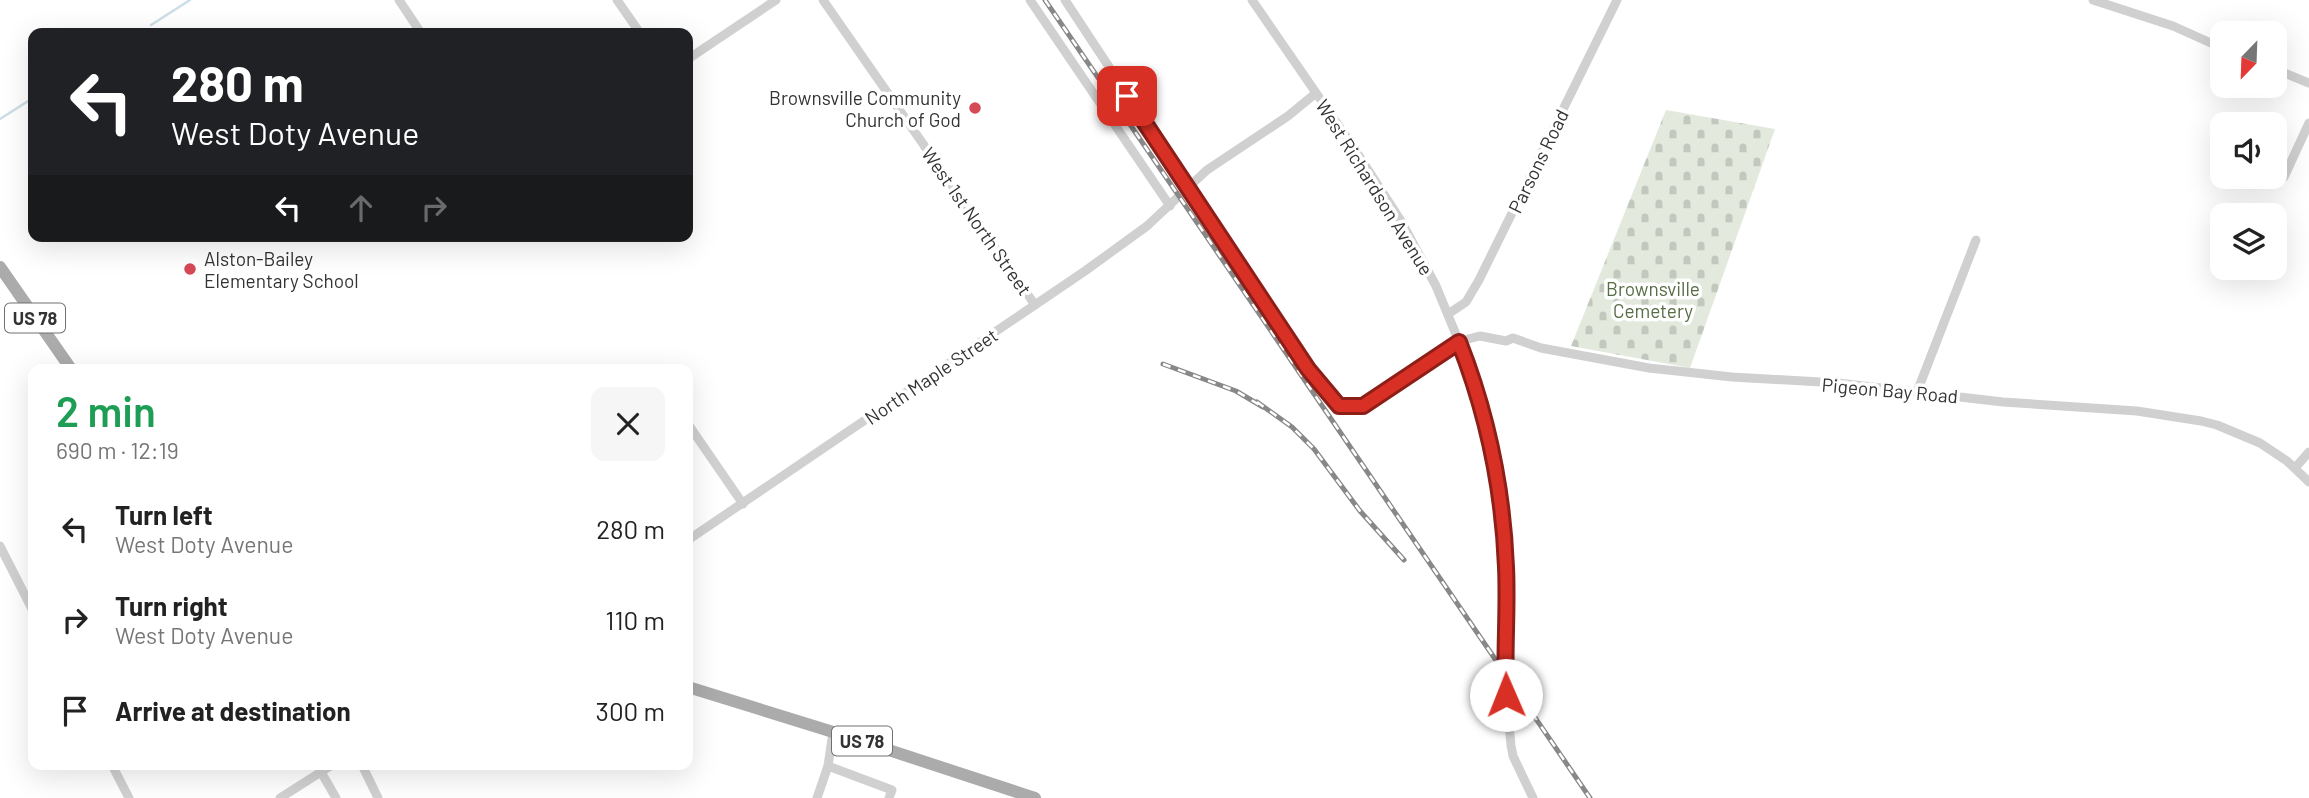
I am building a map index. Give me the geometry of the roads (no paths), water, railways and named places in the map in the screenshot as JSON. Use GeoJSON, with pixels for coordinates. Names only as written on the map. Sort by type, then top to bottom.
{"type":"FeatureCollection","features":[{"type":"Feature","properties":{"kind":"main road","name":"US 78"},"geometry":{"type":"LineString","coordinates":[[0,267],[68,364]]}},
{"type":"Feature","properties":{"kind":"main road","name":"US 78"},"geometry":{"type":"LineString","coordinates":[[693,689],[1035,798]]}},
{"type":"Feature","properties":{"kind":"street"},"geometry":{"type":"LineString","coordinates":[[399,0],[418,28]]}},
{"type":"Feature","properties":{"kind":"street"},"geometry":{"type":"LineString","coordinates":[[617,0],[637,28]]}},
{"type":"Feature","properties":{"kind":"street"},"geometry":{"type":"LineString","coordinates":[[693,56],[776,0]]}},
{"type":"Feature","properties":{"kind":"street","name":"West 1st North Street"},"geometry":{"type":"LineString","coordinates":[[823,0],[1035,305]]}},
{"type":"Feature","properties":{"kind":"street"},"geometry":{"type":"LineString","coordinates":[[1030,0],[1170,206]]}},
{"type":"Feature","properties":{"kind":"street"},"geometry":{"type":"LineString","coordinates":[[1065,0],[1308,369],[1339,406],[1363,406],[1459,342]]}},
{"type":"Feature","properties":{"kind":"street","name":"West Richardson Avenue"},"geometry":{"type":"LineString","coordinates":[[1252,0],[1401,221],[1436,286],[1459,342],[1480,403],[1500,504],[1506,570],[1505,674],[1511,745],[1517,765],[1533,798]]}},
{"type":"Feature","properties":{"kind":"street","name":"Parsons Road"},"geometry":{"type":"LineString","coordinates":[[1448,314],[1466,302],[1479,280],[1617,0]]}},
{"type":"Feature","properties":{"kind":"street"},"geometry":{"type":"LineString","coordinates":[[2093,0],[2173,26],[2210,43]]}},
{"type":"Feature","properties":{"kind":"street"},"geometry":{"type":"LineString","coordinates":[[2287,74],[2309,83]]}},
{"type":"Feature","properties":{"kind":"street","name":"North Maple Street"},"geometry":{"type":"LineString","coordinates":[[693,537],[1147,226],[1207,170],[1288,116],[1316,93]]}},
{"type":"Feature","properties":{"kind":"street"},"geometry":{"type":"LineString","coordinates":[[2287,171],[2309,123]]}},
{"type":"Feature","properties":{"kind":"street"},"geometry":{"type":"LineString","coordinates":[[1917,392],[1976,240]]}},
{"type":"Feature","properties":{"kind":"street","name":"Pigeon Bay Road"},"geometry":{"type":"LineString","coordinates":[[1459,342],[1480,336],[1506,341],[1513,338],[1541,348],[1649,369],[1848,384],[2003,402],[2137,411],[2201,421],[2253,439],[2274,451],[2309,482]]}},
{"type":"Feature","properties":{"kind":"street"},"geometry":{"type":"LineString","coordinates":[[693,431],[743,504]]}},
{"type":"Feature","properties":{"kind":"street"},"geometry":{"type":"LineString","coordinates":[[2295,468],[2309,452]]}},
{"type":"Feature","properties":{"kind":"street"},"geometry":{"type":"LineString","coordinates":[[0,546],[28,601]]}},
{"type":"Feature","properties":{"kind":"street"},"geometry":{"type":"LineString","coordinates":[[817,797],[828,766],[833,732]]}},
{"type":"Feature","properties":{"kind":"street"},"geometry":{"type":"LineString","coordinates":[[828,766],[892,790],[889,798]]}},
{"type":"Feature","properties":{"kind":"street"},"geometry":{"type":"LineString","coordinates":[[115,770],[130,798]]}},
{"type":"Feature","properties":{"kind":"street"},"geometry":{"type":"LineString","coordinates":[[279,798],[324,770]]}},
{"type":"Feature","properties":{"kind":"street"},"geometry":{"type":"LineString","coordinates":[[364,770],[378,798]]}},
{"type":"Feature","properties":{"kind":"street"},"geometry":{"type":"LineString","coordinates":[[321,772],[336,798]]}},
{"type":"Feature","properties":{"kind":"waterway"},"geometry":{"type":"LineString","coordinates":[[151,25],[190,0]]}},
{"type":"Feature","properties":{"kind":"waterway"},"geometry":{"type":"LineString","coordinates":[[0,119],[28,101]]}},
{"type":"Feature","properties":{"kind":"railway"},"geometry":{"type":"LineString","coordinates":[[1045,0],[1590,798]]}},
{"type":"Feature","properties":{"kind":"railway"},"geometry":{"type":"LineString","coordinates":[[1163,364],[1236,391],[1263,407]]}},
{"type":"Feature","properties":{"kind":"railway"},"geometry":{"type":"LineString","coordinates":[[1257,402],[1292,427],[1314,449],[1360,511],[1404,560]]}},
{"type":"Feature","properties":{"kind":"place","name":"Brownsville Community Church of God"},"geometry":{"type":"Point","coordinates":[975,108]}},
{"type":"Feature","properties":{"kind":"place","name":"Alston-Bailey Elementary School"},"geometry":{"type":"Point","coordinates":[190,269]}},
{"type":"Feature","properties":{"kind":"park label","name":"Brownsville Cemetery"},"geometry":{"type":"Point","coordinates":[1653,299]}}]}
